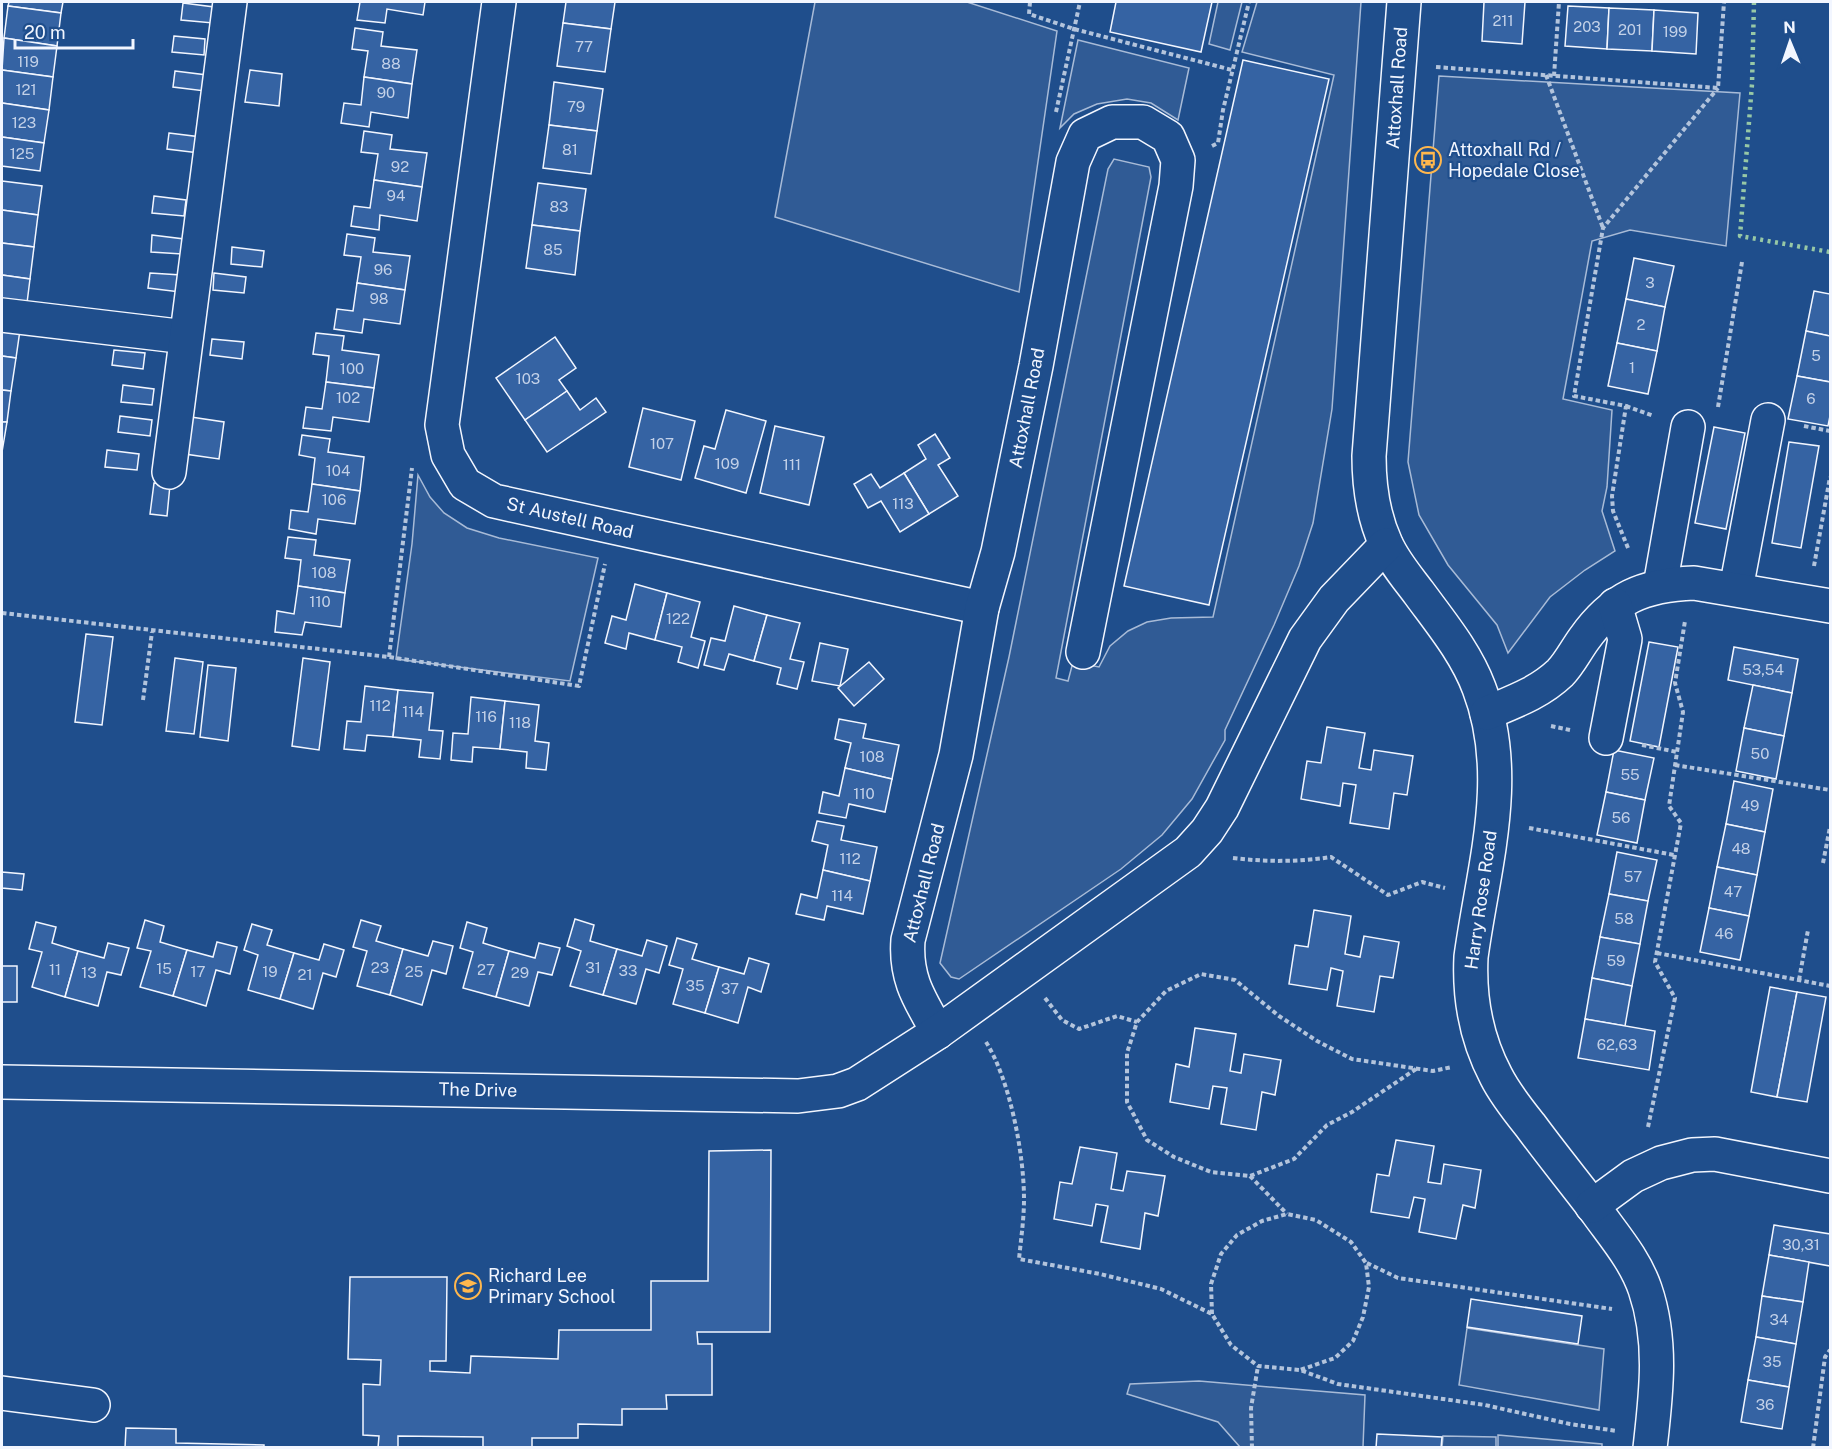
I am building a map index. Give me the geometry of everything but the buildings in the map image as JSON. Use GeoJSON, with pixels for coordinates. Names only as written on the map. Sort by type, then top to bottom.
{"type":"FeatureCollection","features":[{"type":"Feature","properties":{"kind":"street"},"geometry":{"type":"LineString","coordinates":[[169,472],[230,2]]}},
{"type":"Feature","properties":{"kind":"street","name":"St Austell Road"},"geometry":{"type":"LineString","coordinates":[[499,2],[442,425],[448,455],[465,484],[494,501],[982,608]]}},
{"type":"Feature","properties":{"kind":"street","name":"Attoxhall Road"},"geometry":{"type":"LineString","coordinates":[[1386,545],[1377,523],[1372,500],[1369,456],[1404,2]]}},
{"type":"Feature","properties":{"kind":"street","name":"Attoxhall Road"},"geometry":{"type":"LineString","coordinates":[[938,1032],[911,981],[907,958],[908,940],[956,755],[982,608],[998,552],[1036,366],[1072,162],[1085,135],[1112,122],[1143,122],[1168,137],[1178,160]]}},
{"type":"Feature","properties":{"kind":"street"},"geometry":{"type":"LineString","coordinates":[[1083,652],[1176,186],[1178,160]]}},
{"type":"Feature","properties":{"kind":"street"},"geometry":{"type":"LineString","coordinates":[[2,315],[186,337]]}},
{"type":"Feature","properties":{"kind":"street"},"geometry":{"type":"LineString","coordinates":[[1736,589],[1768,420]]}},
{"type":"Feature","properties":{"kind":"street"},"geometry":{"type":"LineString","coordinates":[[1652,588],[1688,427]]}},
{"type":"Feature","properties":{"kind":"street"},"geometry":{"type":"LineString","coordinates":[[938,1032],[1188,852],[1207,831],[1222,808],[1305,639],[1334,599],[1386,545]]}},
{"type":"Feature","properties":{"kind":"street","name":"Harry Rose Road"},"geometry":{"type":"LineString","coordinates":[[1386,545],[1401,570],[1468,663],[1487,713],[1495,756],[1495,804],[1471,957],[1470,976],[1478,1028],[1485,1052],[1514,1104],[1630,1256],[1646,1290],[1656,1333],[1657,1366],[1651,1442]]}},
{"type":"Feature","properties":{"kind":"street"},"geometry":{"type":"LineString","coordinates":[[1487,713],[1541,689],[1562,672],[1598,620],[1615,605],[1652,588],[1694,583],[1819,604]]}},
{"type":"Feature","properties":{"kind":"street"},"geometry":{"type":"LineString","coordinates":[[1606,738],[1625,639],[1615,605]]}},
{"type":"Feature","properties":{"kind":"street","name":"The Drive"},"geometry":{"type":"LineString","coordinates":[[2,1082],[798,1096],[838,1091],[857,1083],[938,1032]]}},
{"type":"Feature","properties":{"kind":"street"},"geometry":{"type":"LineString","coordinates":[[1592,1206],[1633,1176],[1661,1163],[1692,1155],[1715,1154],[1830,1176]]}},
{"type":"Feature","properties":{"kind":"street"},"geometry":{"type":"LineString","coordinates":[[2,1393],[93,1405]]}},
{"type":"Feature","properties":{"kind":"path"},"geometry":{"type":"LineString","coordinates":[[1030,2],[1029,14],[1074,29],[1232,70]]}},
{"type":"Feature","properties":{"kind":"path"},"geometry":{"type":"LineString","coordinates":[[1056,115],[1080,2]]}},
{"type":"Feature","properties":{"kind":"path"},"geometry":{"type":"LineString","coordinates":[[1178,160],[1218,143],[1232,70],[1249,2]]}},
{"type":"Feature","properties":{"kind":"path"},"geometry":{"type":"LineString","coordinates":[[1554,76],[1559,2]]}},
{"type":"Feature","properties":{"kind":"path"},"geometry":{"type":"LineString","coordinates":[[1661,1163],[1646,1142],[1675,998],[1655,962],[1681,823],[1669,806],[1683,712],[1675,683],[1687,614],[1652,588],[1613,511],[1612,496],[1626,406],[1574,396],[1603,228],[1718,88],[1724,2]]}},
{"type":"Feature","properties":{"kind":"path"},"geometry":{"type":"LineString","coordinates":[[1399,66],[1718,88]]}},
{"type":"Feature","properties":{"kind":"path"},"geometry":{"type":"LineString","coordinates":[[1546,75],[1603,228]]}},
{"type":"Feature","properties":{"kind":"path"},"geometry":{"type":"LineString","coordinates":[[1688,427],[1717,411],[1742,262]]}},
{"type":"Feature","properties":{"kind":"path"},"geometry":{"type":"LineString","coordinates":[[389,657],[414,447],[442,425]]}},
{"type":"Feature","properties":{"kind":"path"},"geometry":{"type":"LineString","coordinates":[[1819,604],[1830,477]]}},
{"type":"Feature","properties":{"kind":"path"},"geometry":{"type":"LineString","coordinates":[[2,614],[389,657],[579,686],[613,527]]}},
{"type":"Feature","properties":{"kind":"path"},"geometry":{"type":"LineString","coordinates":[[143,700],[152,632]]}},
{"type":"Feature","properties":{"kind":"path"},"geometry":{"type":"LineString","coordinates":[[1675,765],[1830,790]]}},
{"type":"Feature","properties":{"kind":"path"},"geometry":{"type":"LineString","coordinates":[[1492,821],[1674,855]]}},
{"type":"Feature","properties":{"kind":"path"},"geometry":{"type":"LineString","coordinates":[[1823,863],[1830,827]]}},
{"type":"Feature","properties":{"kind":"path"},"geometry":{"type":"LineString","coordinates":[[1253,861],[1304,861],[1331,857],[1388,895],[1422,882],[1480,897]]}},
{"type":"Feature","properties":{"kind":"path"},"geometry":{"type":"LineString","coordinates":[[1799,980],[1808,930]]}},
{"type":"Feature","properties":{"kind":"path"},"geometry":{"type":"LineString","coordinates":[[1657,953],[1830,986]]}},
{"type":"Feature","properties":{"kind":"path"},"geometry":{"type":"LineString","coordinates":[[1416,1069],[1352,1112],[1327,1125],[1294,1159],[1250,1176],[1211,1172],[1174,1157],[1147,1140],[1128,1102],[1127,1053],[1137,1022],[1166,991],[1201,974],[1235,980],[1288,1022],[1317,1041],[1352,1059],[1433,1071],[1456,1066],[1485,1052]]}},
{"type":"Feature","properties":{"kind":"path"},"geometry":{"type":"LineString","coordinates":[[1048,1003],[1062,1020],[1080,1029],[1117,1016],[1137,1022]]}},
{"type":"Feature","properties":{"kind":"path"},"geometry":{"type":"LineString","coordinates":[[966,1012],[994,1054],[1019,1140],[1024,1199],[1019,1259],[1100,1274],[1161,1289],[1212,1314]]}},
{"type":"Feature","properties":{"kind":"path"},"geometry":{"type":"LineString","coordinates":[[1250,1176],[1287,1215]]}},
{"type":"Feature","properties":{"kind":"path"},"geometry":{"type":"LineString","coordinates":[[1300,1370],[1335,1358],[1353,1341],[1363,1317],[1369,1287],[1366,1263],[1352,1242],[1316,1220],[1287,1215],[1262,1221],[1237,1235],[1221,1254],[1211,1284],[1212,1314],[1231,1345],[1258,1366],[1300,1370],[1338,1384],[1485,1405],[1651,1442]]}},
{"type":"Feature","properties":{"kind":"path"},"geometry":{"type":"LineString","coordinates":[[1366,1263],[1398,1278],[1652,1315]]}},
{"type":"Feature","properties":{"kind":"path"},"geometry":{"type":"LineString","coordinates":[[1813,1448],[1825,1357],[1830,1350]]}},
{"type":"Feature","properties":{"kind":"path"},"geometry":{"type":"LineString","coordinates":[[1252,1448],[1251,1408],[1258,1366]]}},
{"type":"Feature","properties":{"kind":"shaded area"},"geometry":{"type":"Polygon","coordinates":[[[815,2],[967,2],[1057,31],[1019,292],[775,217],[815,2]]]}},
{"type":"Feature","properties":{"kind":"shaded area"},"geometry":{"type":"Polygon","coordinates":[[[1218,2],[1242,2],[1230,50],[1209,44],[1218,2]]]}},
{"type":"Feature","properties":{"kind":"shaded area"},"geometry":{"type":"Polygon","coordinates":[[[1257,2],[1361,2],[1332,409],[1313,523],[1299,566],[1274,625],[1225,730],[1225,740],[1192,799],[1162,835],[1121,869],[959,979],[951,977],[940,963],[1009,657],[1108,169],[1114,159],[1149,167],[1151,177],[1056,678],[1068,681],[1073,662],[1099,667],[1110,646],[1128,631],[1147,622],[1171,618],[1213,617],[1334,75],[1242,52],[1257,2]]]}},
{"type":"Feature","properties":{"kind":"shaded area"},"geometry":{"type":"Polygon","coordinates":[[[1078,40],[1189,68],[1178,120],[1151,103],[1127,99],[1097,104],[1074,114],[1060,128],[1078,40]]]}},
{"type":"Feature","properties":{"kind":"shaded area"},"geometry":{"type":"Polygon","coordinates":[[[1439,76],[1740,93],[1726,246],[1630,230],[1592,241],[1563,399],[1612,410],[1607,487],[1602,511],[1615,551],[1585,570],[1550,597],[1508,653],[1497,625],[1448,565],[1419,515],[1408,462],[1439,76]]]}},
{"type":"Feature","properties":{"kind":"shaded area"},"geometry":{"type":"Polygon","coordinates":[[[418,475],[430,497],[444,513],[467,528],[499,538],[598,558],[570,681],[396,659],[412,544],[418,475]]]}},
{"type":"Feature","properties":{"kind":"shaded area"},"geometry":{"type":"Polygon","coordinates":[[[1467,1328],[1604,1349],[1599,1410],[1459,1385],[1467,1328]]]}},
{"type":"Feature","properties":{"kind":"shaded area"},"geometry":{"type":"Polygon","coordinates":[[[1199,1381],[1365,1395],[1363,1447],[1240,1447],[1218,1422],[1127,1394],[1130,1384],[1199,1381]]]}},
{"type":"Feature","properties":{"kind":"shaded area"},"geometry":{"type":"Polygon","coordinates":[[[1498,1435],[1602,1444],[1602,1447],[1498,1447],[1498,1435]]]}},
{"type":"Feature","properties":{"kind":"shaded area"},"geometry":{"type":"Polygon","coordinates":[[[1443,1436],[1496,1437],[1496,1447],[1442,1447],[1443,1436]]]}},
{"type":"Feature","properties":{"kind":"hedge"},"geometry":{"type":"LineString","coordinates":[[1754,2],[1752,84],[1740,236],[1830,252]]}},
{"type":"Feature","properties":{"kind":"place","name":"Attoxhall Rd / Hopedale Close"},"geometry":{"type":"Point","coordinates":[1428,160]}},
{"type":"Feature","properties":{"kind":"place","name":"Richard Lee Primary School"},"geometry":{"type":"Point","coordinates":[468,1286]}}]}
